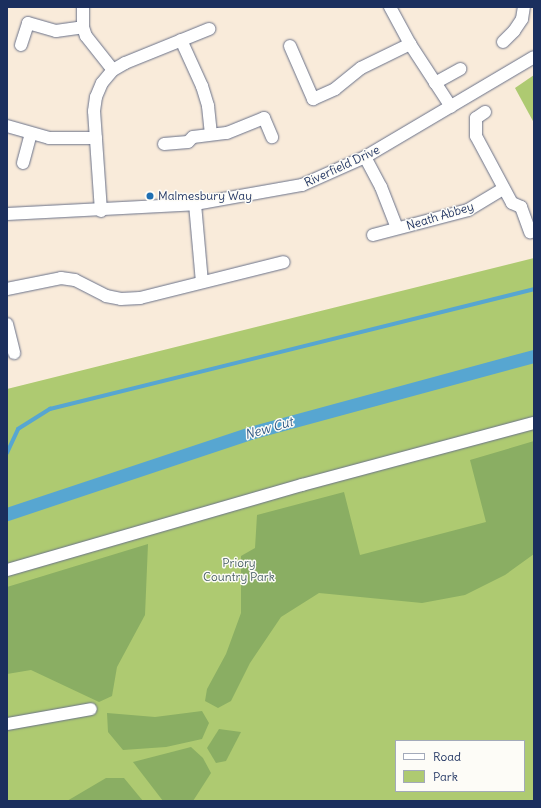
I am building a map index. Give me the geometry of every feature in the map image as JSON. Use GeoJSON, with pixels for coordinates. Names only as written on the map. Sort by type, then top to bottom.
{"type":"FeatureCollection","features":[{"type":"Feature","properties":{"kind":"street"},"geometry":{"type":"LineString","coordinates":[[84,7],[83,28],[94,48],[113,70]]}},
{"type":"Feature","properties":{"kind":"street"},"geometry":{"type":"LineString","coordinates":[[390,7],[410,44],[451,106]]}},
{"type":"Feature","properties":{"kind":"street"},"geometry":{"type":"LineString","coordinates":[[503,42],[514,31],[524,7]]}},
{"type":"Feature","properties":{"kind":"street"},"geometry":{"type":"LineString","coordinates":[[22,46],[28,23],[56,31],[83,28]]}},
{"type":"Feature","properties":{"kind":"street"},"geometry":{"type":"LineString","coordinates":[[101,211],[96,138],[96,97],[102,83],[113,70],[210,29]]}},
{"type":"Feature","properties":{"kind":"street"},"geometry":{"type":"LineString","coordinates":[[181,40],[202,86],[208,106],[211,134]]}},
{"type":"Feature","properties":{"kind":"street"},"geometry":{"type":"LineString","coordinates":[[290,46],[313,99],[335,89],[361,68],[410,44]]}},
{"type":"Feature","properties":{"kind":"street","name":"Riverfield Drive"},"geometry":{"type":"LineString","coordinates":[[7,214],[101,211],[195,204],[302,185],[365,157],[534,57]]}},
{"type":"Feature","properties":{"kind":"street"},"geometry":{"type":"LineString","coordinates":[[435,83],[460,70]]}},
{"type":"Feature","properties":{"kind":"street"},"geometry":{"type":"LineString","coordinates":[[485,112],[476,118],[476,136],[512,204],[520,207],[530,232]]}},
{"type":"Feature","properties":{"kind":"street"},"geometry":{"type":"LineString","coordinates":[[164,144],[188,142],[193,137],[227,133],[264,118],[272,137]]}},
{"type":"Feature","properties":{"kind":"street"},"geometry":{"type":"LineString","coordinates":[[7,126],[31,134],[64,140],[96,138]]}},
{"type":"Feature","properties":{"kind":"street"},"geometry":{"type":"LineString","coordinates":[[23,163],[31,134]]}},
{"type":"Feature","properties":{"kind":"street","name":"Neath Abbey"},"geometry":{"type":"LineString","coordinates":[[365,157],[381,187],[397,228]]}},
{"type":"Feature","properties":{"kind":"street","name":"Neath Abbey"},"geometry":{"type":"LineString","coordinates":[[373,235],[468,210],[503,189]]}},
{"type":"Feature","properties":{"kind":"street"},"geometry":{"type":"LineString","coordinates":[[195,204],[202,282]]}},
{"type":"Feature","properties":{"kind":"street"},"geometry":{"type":"LineString","coordinates":[[7,289],[61,278],[75,280],[106,296],[121,299],[140,298],[284,262]]}},
{"type":"Feature","properties":{"kind":"street"},"geometry":{"type":"LineString","coordinates":[[7,324],[8,337],[14,353]]}},
{"type":"Feature","properties":{"kind":"street"},"geometry":{"type":"LineString","coordinates":[[7,570],[294,487],[534,423]]}},
{"type":"Feature","properties":{"kind":"street"},"geometry":{"type":"LineString","coordinates":[[7,724],[91,709]]}},
{"type":"Feature","properties":{"kind":"green space"},"geometry":{"type":"Polygon","coordinates":[[[534,75],[534,123],[515,88],[534,75]]]}},
{"type":"Feature","properties":{"kind":"green space","name":"Priory Country Park"},"geometry":{"type":"Polygon","coordinates":[[[534,258],[534,801],[7,801],[7,389],[534,258]]]}},
{"type":"Feature","properties":{"kind":"green space"},"geometry":{"type":"Polygon","coordinates":[[[534,441],[534,554],[505,575],[465,595],[422,603],[319,593],[281,617],[250,663],[231,701],[218,708],[205,701],[207,689],[226,654],[241,613],[241,556],[255,548],[257,515],[344,492],[360,555],[486,522],[470,460],[534,441]]]}},
{"type":"Feature","properties":{"kind":"green space"},"geometry":{"type":"Polygon","coordinates":[[[148,544],[145,615],[117,667],[112,696],[99,702],[31,670],[7,674],[7,587],[148,544]]]}},
{"type":"Feature","properties":{"kind":"green space"},"geometry":{"type":"Polygon","coordinates":[[[202,711],[209,723],[202,739],[166,747],[123,750],[108,732],[107,713],[155,717],[202,711]]]}},
{"type":"Feature","properties":{"kind":"green space"},"geometry":{"type":"Polygon","coordinates":[[[219,729],[241,732],[226,761],[216,763],[207,748],[219,729]]]}},
{"type":"Feature","properties":{"kind":"green space"},"geometry":{"type":"Polygon","coordinates":[[[191,747],[203,758],[211,773],[193,801],[163,801],[133,762],[191,747]]]}},
{"type":"Feature","properties":{"kind":"green space"},"geometry":{"type":"Polygon","coordinates":[[[106,778],[124,778],[143,801],[67,801],[106,778]]]}},
{"type":"Feature","properties":{"kind":"waterway"},"geometry":{"type":"LineString","coordinates":[[7,453],[18,429],[50,409],[534,289]]}},
{"type":"Feature","properties":{"kind":"waterway","name":"New Cut"},"geometry":{"type":"LineString","coordinates":[[7,514],[250,433],[534,356]]}},
{"type":"Feature","properties":{"kind":"place","name":"Malmesbury Way"},"geometry":{"type":"Point","coordinates":[150,196]}}]}
